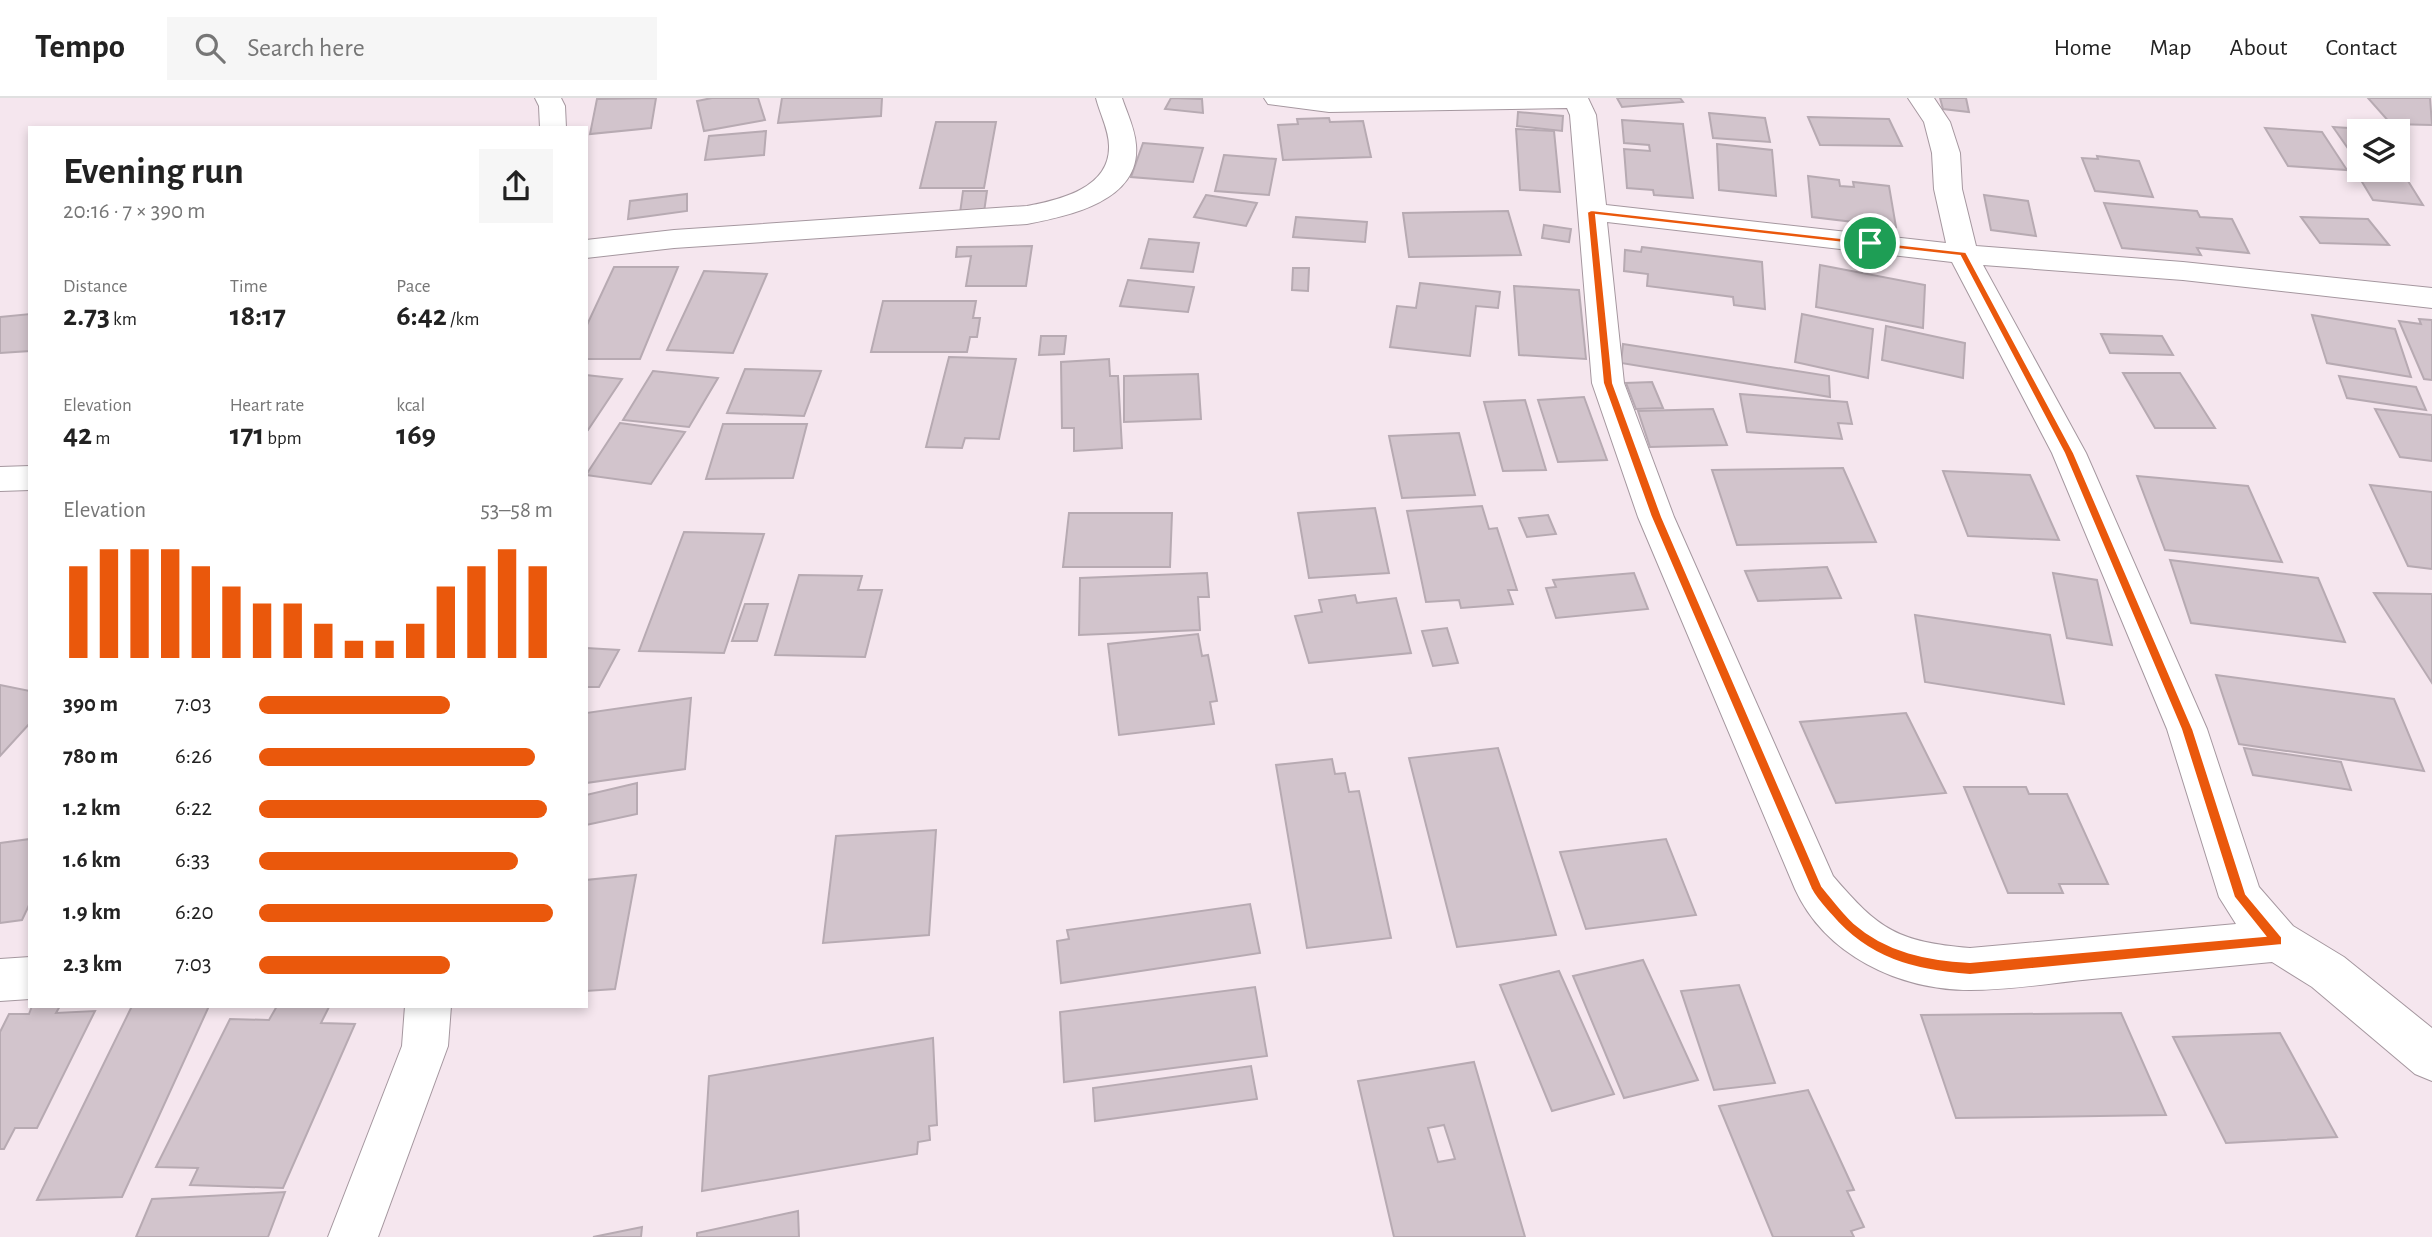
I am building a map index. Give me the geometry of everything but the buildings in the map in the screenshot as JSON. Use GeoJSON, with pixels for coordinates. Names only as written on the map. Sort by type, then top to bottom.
{"type":"FeatureCollection","features":[{"type":"Feature","properties":{"kind":"street"},"geometry":{"type":"LineString","coordinates":[[548,98],[553,126]]}},
{"type":"Feature","properties":{"kind":"street"},"geometry":{"type":"LineString","coordinates":[[588,249],[674,239],[1027,215],[1059,210],[1082,201],[1107,184],[1121,164],[1124,148],[1108,98]]}},
{"type":"Feature","properties":{"kind":"street"},"geometry":{"type":"LineString","coordinates":[[1277,98],[1329,104],[1575,99],[1583,115],[1608,383],[1656,517],[1774,794],[1817,889],[1850,928],[1889,953],[1929,966],[1970,969],[2277,941]]}},
{"type":"Feature","properties":{"kind":"street"},"geometry":{"type":"LineString","coordinates":[[1921,98],[1937,122],[1946,153],[1948,189],[1963,254],[2080,478],[2187,729],[2241,897],[2277,941],[2328,972],[2432,1058]]}},
{"type":"Feature","properties":{"kind":"street"},"geometry":{"type":"LineString","coordinates":[[1591,212],[1963,254],[2183,271],[2432,298]]}},
{"type":"Feature","properties":{"kind":"street"},"geometry":{"type":"LineString","coordinates":[[0,480],[28,478]]}},
{"type":"Feature","properties":{"kind":"street"},"geometry":{"type":"LineString","coordinates":[[0,980],[28,978]]}},
{"type":"Feature","properties":{"kind":"street"},"geometry":{"type":"LineString","coordinates":[[353,1237],[425,1046],[428,1008]]}},
{"type":"Feature","properties":{"kind":"route"},"geometry":{"type":"LineString","coordinates":[[1591,212],[1870,243],[1963,254],[2069,453],[2187,729],[2241,897],[2277,941],[1970,969],[1929,966],[1889,953],[1850,928],[1817,889],[1656,517],[1608,383],[1591,212]]}}]}
